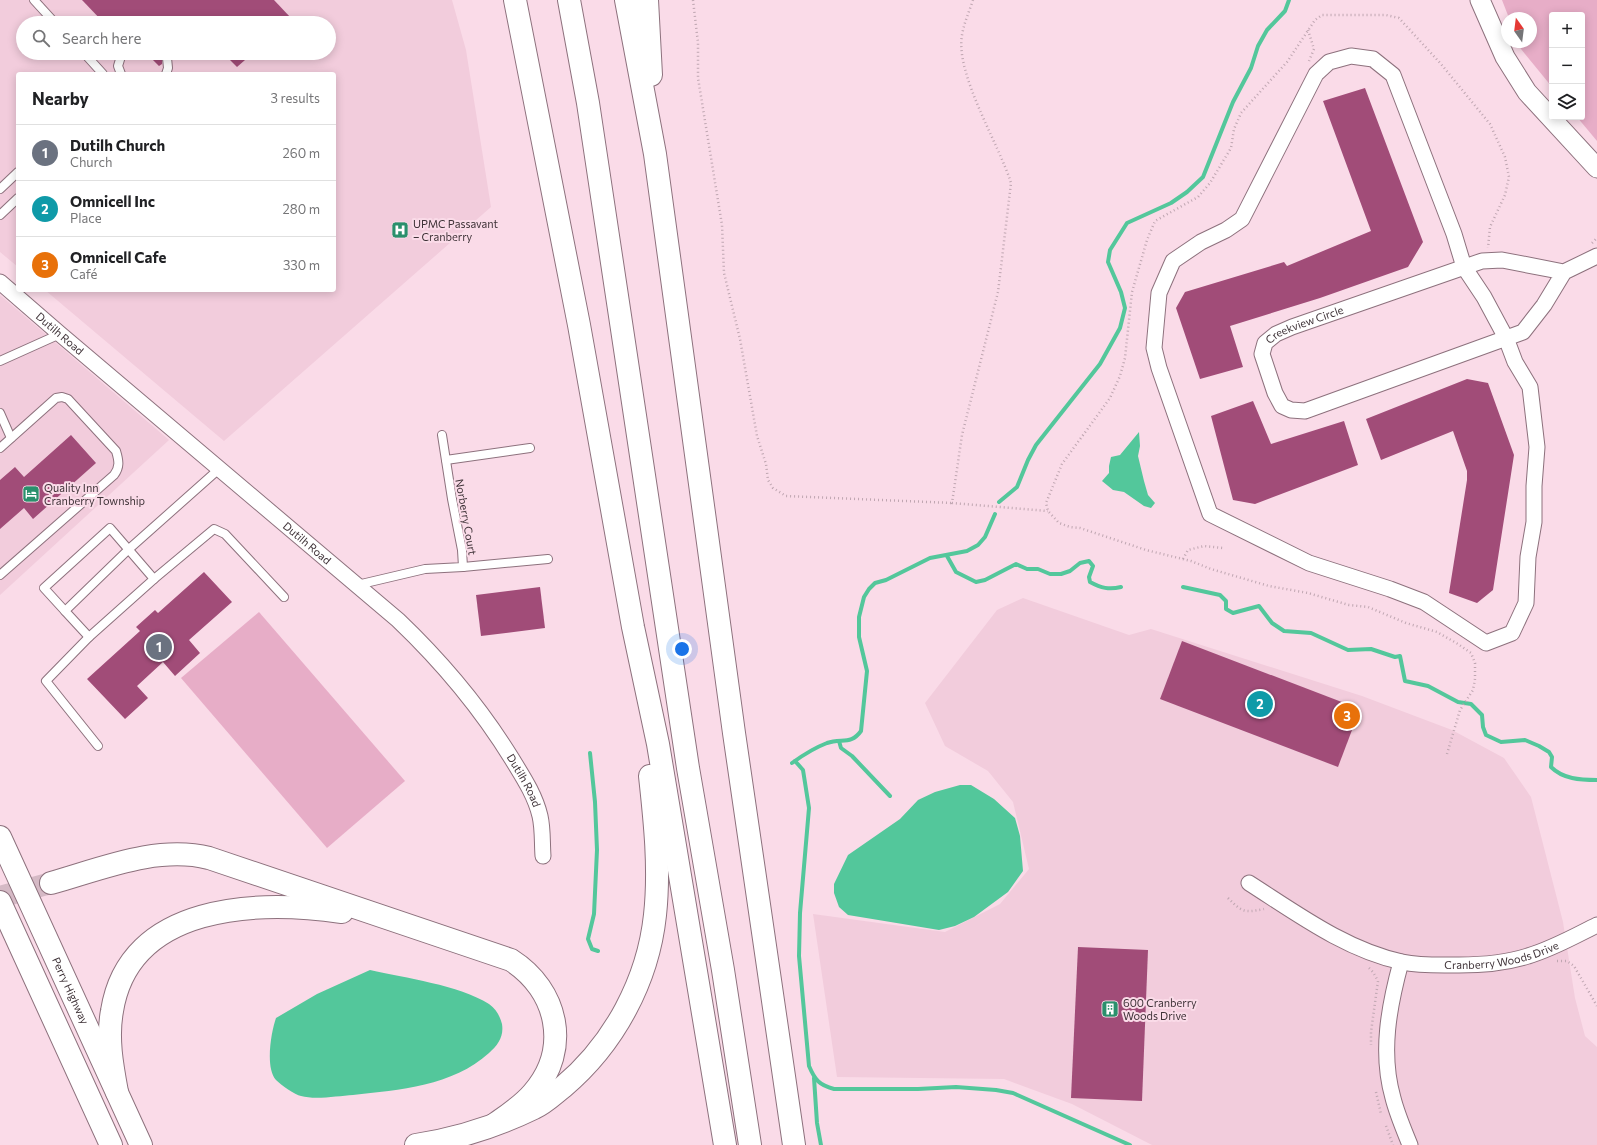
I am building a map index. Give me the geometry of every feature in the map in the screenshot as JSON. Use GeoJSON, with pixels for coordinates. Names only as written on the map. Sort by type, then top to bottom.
{"type":"FeatureCollection","features":[{"type":"Feature","properties":{"kind":"highway"},"geometry":{"type":"LineString","coordinates":[[505,0],[527,68]]}},
{"type":"Feature","properties":{"kind":"highway"},"geometry":{"type":"LineString","coordinates":[[514,0],[580,325],[633,627],[658,744],[725,1145]]}},
{"type":"Feature","properties":{"kind":"highway"},"geometry":{"type":"LineString","coordinates":[[569,0],[588,103],[688,768],[723,970],[750,1145]]}},
{"type":"Feature","properties":{"kind":"highway"},"geometry":{"type":"LineString","coordinates":[[626,0],[655,154],[734,733],[794,1145]]}},
{"type":"Feature","properties":{"kind":"highway"},"geometry":{"type":"LineString","coordinates":[[647,0],[655,154]]}},
{"type":"Feature","properties":{"kind":"highway"},"geometry":{"type":"LineString","coordinates":[[416,1145],[467,1134],[535,1108],[575,1077],[612,1034],[636,989],[646,959],[655,916],[656,892],[654,820],[633,627]]}},
{"type":"Feature","properties":{"kind":"highway","name":"Perry Highway"},"geometry":{"type":"LineString","coordinates":[[0,837],[141,1145]]}},
{"type":"Feature","properties":{"kind":"highway"},"geometry":{"type":"LineString","coordinates":[[51,883],[148,856],[168,853],[189,854],[209,858],[412,925],[511,960],[531,974],[545,995],[554,1018],[555,1043],[550,1066],[546,1076],[524,1102],[495,1124]]}},
{"type":"Feature","properties":{"kind":"highway"},"geometry":{"type":"LineString","coordinates":[[0,902],[111,1145]]}},
{"type":"Feature","properties":{"kind":"highway"},"geometry":{"type":"LineString","coordinates":[[117,1092],[110,1048],[110,1021],[115,998],[125,974],[140,952],[169,928],[202,915],[268,908],[330,910],[412,925]]}},
{"type":"Feature","properties":{"kind":"street"},"geometry":{"type":"LineString","coordinates":[[1480,0],[1504,57],[1527,92],[1597,168]]}},
{"type":"Feature","properties":{"kind":"street"},"geometry":{"type":"LineString","coordinates":[[1351,56],[1373,59],[1393,75],[1454,234],[1464,267],[1484,297],[1506,338],[1515,362],[1530,387],[1537,447],[1534,486],[1534,522],[1528,557],[1526,603],[1512,633],[1486,643],[1424,602],[1390,589],[1310,563],[1210,514],[1159,368],[1154,348],[1159,292],[1173,260],[1201,242],[1226,230],[1242,220],[1316,74],[1329,62],[1351,56]]}},
{"type":"Feature","properties":{"kind":"street"},"geometry":{"type":"LineString","coordinates":[[1564,272],[1597,256]]}},
{"type":"Feature","properties":{"kind":"street","name":"Creekview Circle"},"geometry":{"type":"LineString","coordinates":[[1502,260],[1564,272],[1532,321],[1522,332],[1305,411],[1291,410],[1282,406],[1275,393],[1262,354],[1265,343],[1276,334],[1482,261],[1502,260]]}},
{"type":"Feature","properties":{"kind":"street","name":"Dutilh Road"},"geometry":{"type":"LineString","coordinates":[[0,282],[398,620],[439,661],[475,704],[491,726],[520,772],[536,805],[542,829],[543,856]]}},
{"type":"Feature","properties":{"kind":"street","name":"Cranberry Woods Drive"},"geometry":{"type":"LineString","coordinates":[[1249,883],[1316,925],[1357,946],[1401,962],[1442,965],[1477,965],[1509,961],[1529,956],[1560,944],[1597,925]]}},
{"type":"Feature","properties":{"kind":"street"},"geometry":{"type":"LineString","coordinates":[[1401,962],[1390,1004],[1387,1052],[1393,1098],[1410,1145]]}},
{"type":"Feature","properties":{"kind":"lane"},"geometry":{"type":"LineString","coordinates":[[34,0],[49,16]]}},
{"type":"Feature","properties":{"kind":"lane"},"geometry":{"type":"LineString","coordinates":[[90,60],[101,72]]}},
{"type":"Feature","properties":{"kind":"lane"},"geometry":{"type":"LineString","coordinates":[[120,60],[118,66],[120,72]]}},
{"type":"Feature","properties":{"kind":"lane"},"geometry":{"type":"LineString","coordinates":[[167,60],[167,72]]}},
{"type":"Feature","properties":{"kind":"lane"},"geometry":{"type":"LineString","coordinates":[[0,189],[16,174]]}},
{"type":"Feature","properties":{"kind":"lane"},"geometry":{"type":"LineString","coordinates":[[0,215],[16,200]]}},
{"type":"Feature","properties":{"kind":"lane"},"geometry":{"type":"LineString","coordinates":[[0,361],[60,334]]}},
{"type":"Feature","properties":{"kind":"lane"},"geometry":{"type":"LineString","coordinates":[[0,448],[56,398],[62,397],[68,399],[116,451],[119,460],[118,470],[114,475],[0,575]]}},
{"type":"Feature","properties":{"kind":"lane"},"geometry":{"type":"LineString","coordinates":[[0,413],[11,438]]}},
{"type":"Feature","properties":{"kind":"lane","name":"Norberry Court"},"geometry":{"type":"LineString","coordinates":[[357,585],[425,569],[463,567],[462,550],[442,435]]}},
{"type":"Feature","properties":{"kind":"lane"},"geometry":{"type":"LineString","coordinates":[[446,460],[530,448]]}},
{"type":"Feature","properties":{"kind":"lane"},"geometry":{"type":"LineString","coordinates":[[65,611],[129,549],[219,469]]}},
{"type":"Feature","properties":{"kind":"lane"},"geometry":{"type":"LineString","coordinates":[[89,637],[44,588],[110,528],[154,579]]}},
{"type":"Feature","properties":{"kind":"lane"},"geometry":{"type":"LineString","coordinates":[[98,746],[46,681],[89,637],[154,579],[214,529],[225,534],[284,597]]}},
{"type":"Feature","properties":{"kind":"lane"},"geometry":{"type":"LineString","coordinates":[[463,567],[548,559]]}},
{"type":"Feature","properties":{"kind":"path"},"geometry":{"type":"LineString","coordinates":[[693,0],[698,43],[698,78],[722,225],[724,273],[740,339],[757,436],[766,464],[768,480],[773,488],[786,496],[952,503],[1048,511]]}},
{"type":"Feature","properties":{"kind":"path"},"geometry":{"type":"LineString","coordinates":[[952,503],[962,435],[998,292],[1011,183],[1006,168],[984,121],[964,65],[962,36],[973,0]]}},
{"type":"Feature","properties":{"kind":"path"},"geometry":{"type":"LineString","coordinates":[[1447,754],[1460,710],[1473,690],[1476,663],[1471,653],[1437,632],[1406,623],[1368,607],[1349,605],[1308,593],[1269,586],[1182,559],[1146,550],[1080,528],[1070,527],[1058,523],[1048,511],[1046,503],[1062,464],[1110,398],[1120,376],[1125,358],[1132,292],[1147,240],[1155,221],[1198,197],[1210,183],[1231,148],[1234,129],[1241,113],[1287,62],[1315,20],[1322,15],[1386,15],[1398,18],[1462,89],[1490,124],[1505,157],[1509,177],[1505,196],[1490,227],[1488,251]]}},
{"type":"Feature","properties":{"kind":"path"},"geometry":{"type":"LineString","coordinates":[[1308,30],[1314,49],[1308,64]]}},
{"type":"Feature","properties":{"kind":"path"},"geometry":{"type":"LineString","coordinates":[[1182,559],[1188,550],[1204,546],[1223,548]]}},
{"type":"Feature","properties":{"kind":"path"},"geometry":{"type":"LineString","coordinates":[[1228,898],[1241,910],[1247,912],[1266,909],[1271,911]]}},
{"type":"Feature","properties":{"kind":"path"},"geometry":{"type":"LineString","coordinates":[[1367,966],[1373,972],[1378,981],[1371,1032],[1371,1047]]}},
{"type":"Feature","properties":{"kind":"path"},"geometry":{"type":"LineString","coordinates":[[1375,1088],[1377,1102],[1393,1145]]}},
{"type":"Feature","properties":{"kind":"shaded area","name":"UPMC Passavant – Cranberry"},"geometry":{"type":"Polygon","coordinates":[[[0,0],[452,0],[466,50],[491,207],[224,441],[47,292],[336,292],[336,72],[16,72],[16,265],[0,252],[0,0]]]}},
{"type":"Feature","properties":{"kind":"shaded area"},"geometry":{"type":"Polygon","coordinates":[[[1502,0],[1597,0],[1597,141],[1580,120],[1585,120],[1585,12],[1549,12],[1549,83],[1521,48],[1537,48],[1537,12],[1507,12],[1502,0]]]}},
{"type":"Feature","properties":{"kind":"shaded area"},"geometry":{"type":"Polygon","coordinates":[[[0,295],[169,440],[0,595],[0,295]]]}},
{"type":"Feature","properties":{"kind":"shaded area"},"geometry":{"type":"Polygon","coordinates":[[[1139,432],[1140,446],[1138,456],[1148,495],[1155,503],[1151,508],[1144,506],[1124,492],[1113,490],[1102,481],[1109,473],[1111,457],[1120,455],[1139,432]]]}},
{"type":"Feature","properties":{"kind":"shaded area"},"geometry":{"type":"Polygon","coordinates":[[[1023,598],[1129,635],[1151,629],[1362,696],[1452,730],[1504,758],[1531,797],[1563,922],[1575,998],[1585,1036],[1597,1047],[1597,1145],[1152,1145],[1072,1104],[1004,1079],[837,1077],[813,914],[945,932],[1000,904],[1029,869],[1013,802],[988,771],[945,746],[925,703],[997,610],[1023,598]]]}},
{"type":"Feature","properties":{"kind":"shaded area"},"geometry":{"type":"Polygon","coordinates":[[[259,612],[405,781],[327,848],[181,678],[259,612]]]}},
{"type":"Feature","properties":{"kind":"shaded area"},"geometry":{"type":"Polygon","coordinates":[[[960,785],[971,785],[994,799],[1015,818],[1020,836],[1023,871],[1008,892],[974,917],[955,926],[939,930],[848,915],[839,907],[834,893],[834,884],[848,855],[900,819],[918,800],[935,792],[960,785]]]}},
{"type":"Feature","properties":{"kind":"shaded area"},"geometry":{"type":"Polygon","coordinates":[[[370,970],[447,987],[477,997],[489,1004],[499,1015],[502,1024],[502,1033],[498,1044],[475,1064],[459,1073],[425,1084],[389,1091],[320,1098],[307,1097],[292,1092],[276,1080],[271,1067],[270,1050],[272,1032],[276,1018],[317,994],[370,970]]]}},
{"type":"Feature","properties":{"kind":"building"},"geometry":{"type":"Polygon","coordinates":[[[82,0],[274,0],[289,16],[97,16],[82,0]]]}},
{"type":"Feature","properties":{"kind":"building"},"geometry":{"type":"Polygon","coordinates":[[[153,60],[162,60],[162,64],[159,66],[153,60]]]}},
{"type":"Feature","properties":{"kind":"building"},"geometry":{"type":"Polygon","coordinates":[[[230,60],[245,60],[237,67],[230,60]]]}},
{"type":"Feature","properties":{"kind":"building"},"geometry":{"type":"Polygon","coordinates":[[[1365,88],[1423,242],[1408,267],[1320,298],[1230,326],[1243,367],[1200,379],[1176,308],[1185,292],[1284,262],[1287,266],[1371,231],[1323,101],[1365,88]]]}},
{"type":"Feature","properties":{"kind":"building"},"geometry":{"type":"Polygon","coordinates":[[[1467,379],[1488,383],[1514,455],[1493,590],[1477,603],[1449,593],[1467,480],[1467,471],[1453,431],[1381,460],[1366,419],[1467,379]]]}},
{"type":"Feature","properties":{"kind":"building"},"geometry":{"type":"Polygon","coordinates":[[[1253,401],[1271,444],[1344,421],[1358,465],[1255,504],[1233,500],[1211,416],[1253,401]]]}},
{"type":"Feature","properties":{"kind":"building","name":"Quality Inn Cranberry Township"},"geometry":{"type":"Polygon","coordinates":[[[71,435],[96,463],[33,519],[24,508],[0,529],[0,480],[15,467],[24,477],[71,435]]]}},
{"type":"Feature","properties":{"kind":"building"},"geometry":{"type":"Polygon","coordinates":[[[204,572],[232,602],[189,640],[200,653],[175,676],[163,662],[137,686],[148,698],[125,719],[87,679],[140,631],[136,627],[155,610],[158,613],[204,572]]]}},
{"type":"Feature","properties":{"kind":"building"},"geometry":{"type":"Polygon","coordinates":[[[540,587],[545,628],[481,636],[476,595],[540,587]]]}},
{"type":"Feature","properties":{"kind":"building"},"geometry":{"type":"Polygon","coordinates":[[[1182,641],[1360,709],[1338,767],[1160,699],[1182,641]]]}},
{"type":"Feature","properties":{"kind":"building","name":"600 Cranberry Woods Drive"},"geometry":{"type":"Polygon","coordinates":[[[1078,947],[1148,950],[1142,1101],[1071,1098],[1078,947]]]}},
{"type":"Feature","properties":{"kind":"waterway"},"geometry":{"type":"LineString","coordinates":[[999,502],[1017,487],[1036,445],[1100,364],[1120,328],[1125,308],[1121,292],[1108,262],[1110,250],[1127,223],[1171,203],[1187,192],[1203,177],[1233,102],[1251,68],[1258,46],[1267,30],[1285,11],[1289,0]]}},
{"type":"Feature","properties":{"kind":"waterway"},"geometry":{"type":"LineString","coordinates":[[792,763],[804,754],[818,747],[827,743],[850,740],[861,731],[867,671],[859,637],[859,617],[864,597],[869,589],[875,583],[886,580],[930,558],[967,551],[978,545],[985,537],[995,514]]}},
{"type":"Feature","properties":{"kind":"waterway"},"geometry":{"type":"LineString","coordinates":[[947,556],[956,572],[976,582],[985,580],[1016,564],[1027,569],[1038,569],[1050,574],[1061,574],[1070,571],[1080,563],[1089,561],[1093,566],[1089,577],[1090,582],[1105,588],[1121,587]]}},
{"type":"Feature","properties":{"kind":"waterway"},"geometry":{"type":"LineString","coordinates":[[1183,587],[1220,595],[1226,601],[1226,609],[1233,613],[1259,606],[1272,623],[1284,631],[1311,633],[1348,650],[1371,649],[1395,657],[1400,656],[1405,681],[1428,686],[1458,702],[1471,704],[1482,715],[1483,727],[1486,735],[1501,742],[1525,740],[1549,752],[1552,757],[1551,767],[1561,774],[1572,778],[1597,780]]}},
{"type":"Feature","properties":{"kind":"waterway"},"geometry":{"type":"LineString","coordinates":[[839,741],[841,748],[852,756],[890,796]]}},
{"type":"Feature","properties":{"kind":"waterway"},"geometry":{"type":"LineString","coordinates":[[590,753],[595,802],[597,850],[594,914],[588,939],[592,949],[598,951]]}},
{"type":"Feature","properties":{"kind":"waterway"},"geometry":{"type":"LineString","coordinates":[[795,761],[803,770],[809,808],[800,913],[799,956],[809,1066],[813,1075],[818,1081],[821,1084],[834,1089],[918,1089],[956,1087],[996,1090],[1013,1093],[1130,1145]]}},
{"type":"Feature","properties":{"kind":"waterway"},"geometry":{"type":"LineString","coordinates":[[814,1078],[817,1123],[821,1145]]}},
{"type":"Feature","properties":{"kind":"tunnel"},"geometry":{"type":"LineString","coordinates":[[0,897],[51,883]]}},
{"type":"Feature","properties":{"kind":"place","name":"UPMC Passavant – Cranberry"},"geometry":{"type":"Point","coordinates":[400,230]}},
{"type":"Feature","properties":{"kind":"place","name":"Quality Inn Cranberry Township"},"geometry":{"type":"Point","coordinates":[31,494]}},
{"type":"Feature","properties":{"kind":"place","name":"Dutilh Church"},"geometry":{"type":"Point","coordinates":[159,647]}},
{"type":"Feature","properties":{"kind":"place","name":"Omnicell Inc"},"geometry":{"type":"Point","coordinates":[1260,704]}},
{"type":"Feature","properties":{"kind":"place","name":"Omnicell Cafe"},"geometry":{"type":"Point","coordinates":[1347,716]}},
{"type":"Feature","properties":{"kind":"place","name":"600 Cranberry Woods Drive"},"geometry":{"type":"Point","coordinates":[1110,1009]}}]}
